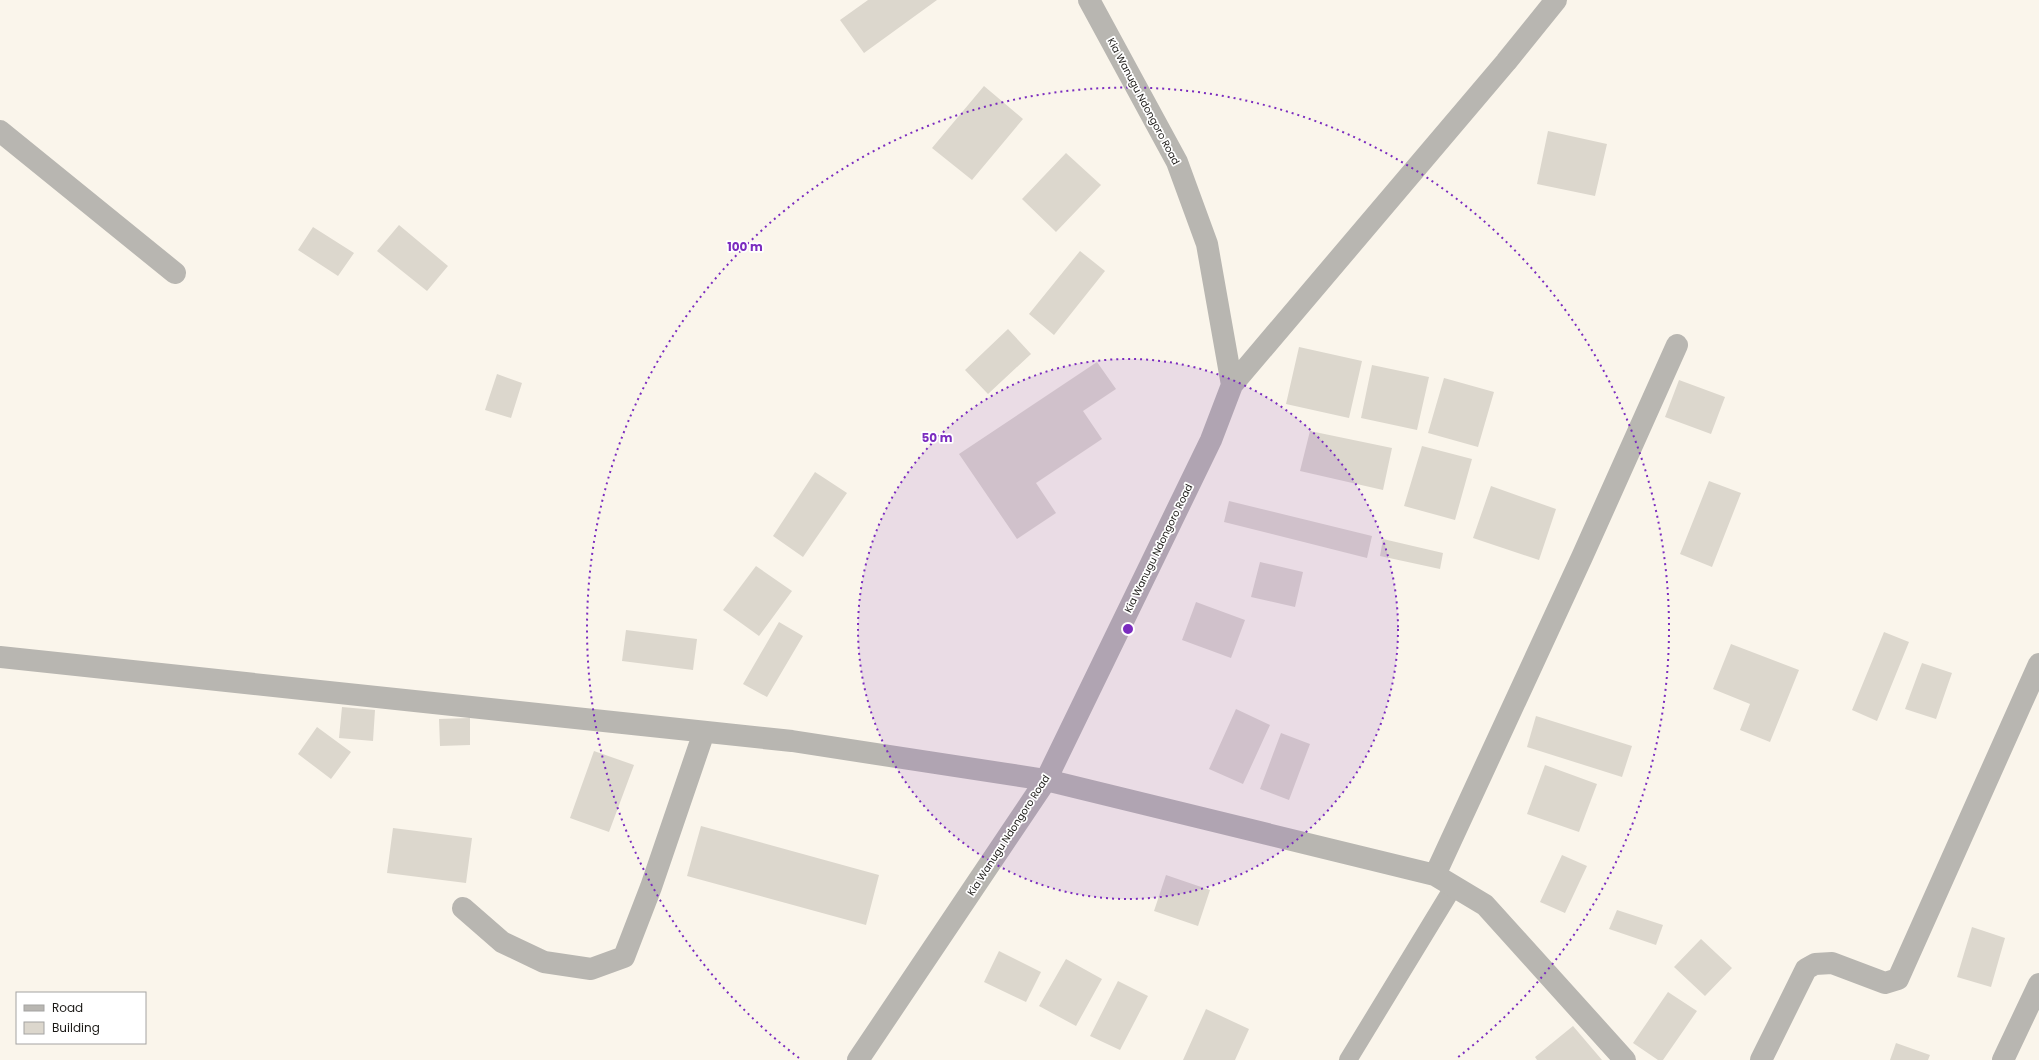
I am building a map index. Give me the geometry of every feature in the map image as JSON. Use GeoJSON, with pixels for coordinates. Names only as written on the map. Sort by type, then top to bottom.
{"type":"FeatureCollection","features":[{"type":"Feature","properties":{"kind":"street","name":"Kia Wanugu Ndongoro Road"},"geometry":{"type":"LineString","coordinates":[[858,1060],[1046,780],[1211,440],[1232,385],[1207,244],[1177,162],[1089,0]]}},
{"type":"Feature","properties":{"kind":"street"},"geometry":{"type":"LineString","coordinates":[[1232,385],[1506,62],[1556,0]]}},
{"type":"Feature","properties":{"kind":"street"},"geometry":{"type":"LineString","coordinates":[[0,132],[175,274]]}},
{"type":"Feature","properties":{"kind":"street"},"geometry":{"type":"LineString","coordinates":[[1435,875],[1582,557],[1677,345]]}},
{"type":"Feature","properties":{"kind":"street"},"geometry":{"type":"LineString","coordinates":[[0,657],[792,741],[1046,780],[1435,875],[1485,905],[1624,1060]]}},
{"type":"Feature","properties":{"kind":"street"},"geometry":{"type":"LineString","coordinates":[[1762,1060],[1806,969],[1815,964],[1832,963],[1886,983],[1898,979],[2039,664]]}},
{"type":"Feature","properties":{"kind":"street"},"geometry":{"type":"LineString","coordinates":[[464,908],[502,942],[544,962],[591,969],[624,957],[651,887],[704,732]]}},
{"type":"Feature","properties":{"kind":"street"},"geometry":{"type":"LineString","coordinates":[[2002,1060],[2039,984]]}},
{"type":"Feature","properties":{"kind":"lane"},"geometry":{"type":"LineString","coordinates":[[1348,1060],[1454,886]]}},
{"type":"Feature","properties":{"kind":"building"},"geometry":{"type":"Polygon","coordinates":[[[868,0],[937,0],[864,53],[840,20],[868,0]]]}},
{"type":"Feature","properties":{"kind":"building"},"geometry":{"type":"Polygon","coordinates":[[[984,86],[1023,119],[972,180],[932,148],[984,86]]]}},
{"type":"Feature","properties":{"kind":"building"},"geometry":{"type":"Polygon","coordinates":[[[1548,131],[1607,144],[1595,196],[1537,184],[1548,131]]]}},
{"type":"Feature","properties":{"kind":"building"},"geometry":{"type":"Polygon","coordinates":[[[1066,153],[1101,185],[1056,232],[1022,199],[1066,153]]]}},
{"type":"Feature","properties":{"kind":"building"},"geometry":{"type":"Polygon","coordinates":[[[399,225],[448,266],[427,291],[377,251],[399,225]]]}},
{"type":"Feature","properties":{"kind":"building"},"geometry":{"type":"Polygon","coordinates":[[[313,227],[354,253],[338,276],[298,250],[313,227]]]}},
{"type":"Feature","properties":{"kind":"building"},"geometry":{"type":"Polygon","coordinates":[[[1080,251],[1105,271],[1054,335],[1029,314],[1080,251]]]}},
{"type":"Feature","properties":{"kind":"building"},"geometry":{"type":"Polygon","coordinates":[[[1008,329],[1031,354],[988,394],[965,370],[1008,329]]]}},
{"type":"Feature","properties":{"kind":"building"},"geometry":{"type":"Polygon","coordinates":[[[1299,347],[1362,361],[1349,418],[1286,404],[1299,347]]]}},
{"type":"Feature","properties":{"kind":"building"},"geometry":{"type":"Polygon","coordinates":[[[1097,362],[1116,389],[1083,411],[1102,439],[1036,483],[1056,513],[1017,539],[959,454],[1097,362]]]}},
{"type":"Feature","properties":{"kind":"building"},"geometry":{"type":"Polygon","coordinates":[[[1372,365],[1429,377],[1417,430],[1361,418],[1372,365]]]}},
{"type":"Feature","properties":{"kind":"building"},"geometry":{"type":"Polygon","coordinates":[[[497,374],[522,383],[511,418],[485,410],[497,374]]]}},
{"type":"Feature","properties":{"kind":"building"},"geometry":{"type":"Polygon","coordinates":[[[1444,378],[1494,392],[1478,447],[1428,433],[1444,378]]]}},
{"type":"Feature","properties":{"kind":"building"},"geometry":{"type":"Polygon","coordinates":[[[1679,380],[1725,397],[1711,434],[1665,417],[1679,380]]]}},
{"type":"Feature","properties":{"kind":"building"},"geometry":{"type":"Polygon","coordinates":[[[1310,431],[1392,448],[1383,490],[1300,471],[1310,431]]]}},
{"type":"Feature","properties":{"kind":"building"},"geometry":{"type":"Polygon","coordinates":[[[1422,446],[1472,459],[1455,520],[1404,506],[1422,446]]]}},
{"type":"Feature","properties":{"kind":"building"},"geometry":{"type":"Polygon","coordinates":[[[815,472],[847,493],[803,557],[773,536],[815,472]]]}},
{"type":"Feature","properties":{"kind":"building"},"geometry":{"type":"Polygon","coordinates":[[[1709,481],[1741,493],[1712,567],[1680,554],[1709,481]]]}},
{"type":"Feature","properties":{"kind":"building"},"geometry":{"type":"Polygon","coordinates":[[[1491,486],[1556,509],[1539,560],[1473,538],[1491,486]]]}},
{"type":"Feature","properties":{"kind":"building"},"geometry":{"type":"Polygon","coordinates":[[[1229,501],[1372,536],[1367,558],[1224,522],[1229,501]]]}},
{"type":"Feature","properties":{"kind":"building"},"geometry":{"type":"Polygon","coordinates":[[[1383,539],[1443,553],[1440,569],[1380,556],[1383,539]]]}},
{"type":"Feature","properties":{"kind":"building"},"geometry":{"type":"Polygon","coordinates":[[[1260,562],[1303,572],[1295,607],[1251,597],[1260,562]]]}},
{"type":"Feature","properties":{"kind":"building"},"geometry":{"type":"Polygon","coordinates":[[[756,566],[792,591],[759,636],[723,610],[756,566]]]}},
{"type":"Feature","properties":{"kind":"building"},"geometry":{"type":"Polygon","coordinates":[[[1196,602],[1245,620],[1231,658],[1182,640],[1196,602]]]}},
{"type":"Feature","properties":{"kind":"building"},"geometry":{"type":"Polygon","coordinates":[[[779,622],[803,636],[767,697],[743,684],[779,622]]]}},
{"type":"Feature","properties":{"kind":"building"},"geometry":{"type":"Polygon","coordinates":[[[626,630],[697,639],[693,670],[622,661],[626,630]]]}},
{"type":"Feature","properties":{"kind":"building"},"geometry":{"type":"Polygon","coordinates":[[[1884,632],[1909,642],[1877,721],[1852,710],[1884,632]]]}},
{"type":"Feature","properties":{"kind":"building"},"geometry":{"type":"Polygon","coordinates":[[[1731,644],[1799,670],[1770,742],[1740,730],[1750,704],[1713,689],[1731,644]]]}},
{"type":"Feature","properties":{"kind":"building"},"geometry":{"type":"Polygon","coordinates":[[[1922,663],[1952,673],[1936,719],[1905,709],[1922,663]]]}},
{"type":"Feature","properties":{"kind":"building"},"geometry":{"type":"Polygon","coordinates":[[[342,707],[375,710],[373,741],[339,738],[342,707]]]}},
{"type":"Feature","properties":{"kind":"building"},"geometry":{"type":"Polygon","coordinates":[[[1236,709],[1270,725],[1243,784],[1209,769],[1236,709]]]}},
{"type":"Feature","properties":{"kind":"building"},"geometry":{"type":"Polygon","coordinates":[[[1536,716],[1632,746],[1622,777],[1527,747],[1536,716]]]}},
{"type":"Feature","properties":{"kind":"building"},"geometry":{"type":"Polygon","coordinates":[[[470,718],[470,745],[440,746],[439,719],[470,718]]]}},
{"type":"Feature","properties":{"kind":"building"},"geometry":{"type":"Polygon","coordinates":[[[317,727],[351,752],[331,779],[298,754],[317,727]]]}},
{"type":"Feature","properties":{"kind":"building"},"geometry":{"type":"Polygon","coordinates":[[[1281,733],[1310,744],[1289,800],[1260,789],[1281,733]]]}},
{"type":"Feature","properties":{"kind":"building"},"geometry":{"type":"Polygon","coordinates":[[[594,751],[634,765],[609,832],[570,818],[594,751]]]}},
{"type":"Feature","properties":{"kind":"building"},"geometry":{"type":"Polygon","coordinates":[[[1545,765],[1597,784],[1579,832],[1527,814],[1545,765]]]}},
{"type":"Feature","properties":{"kind":"building"},"geometry":{"type":"Polygon","coordinates":[[[701,826],[879,875],[866,925],[687,876],[701,826]]]}},
{"type":"Feature","properties":{"kind":"building"},"geometry":{"type":"Polygon","coordinates":[[[393,828],[472,838],[466,883],[387,873],[393,828]]]}},
{"type":"Feature","properties":{"kind":"building"},"geometry":{"type":"Polygon","coordinates":[[[1562,855],[1587,866],[1565,913],[1540,902],[1562,855]]]}},
{"type":"Feature","properties":{"kind":"building"},"geometry":{"type":"Polygon","coordinates":[[[1166,875],[1210,890],[1198,926],[1154,911],[1166,875]]]}},
{"type":"Feature","properties":{"kind":"building"},"geometry":{"type":"Polygon","coordinates":[[[1617,910],[1663,925],[1656,945],[1609,929],[1617,910]]]}},
{"type":"Feature","properties":{"kind":"building"},"geometry":{"type":"Polygon","coordinates":[[[1972,927],[2005,938],[1991,987],[1957,977],[1972,927]]]}},
{"type":"Feature","properties":{"kind":"building"},"geometry":{"type":"Polygon","coordinates":[[[1701,939],[1732,968],[1705,996],[1674,967],[1701,939]]]}},
{"type":"Feature","properties":{"kind":"building"},"geometry":{"type":"Polygon","coordinates":[[[999,951],[1041,972],[1026,1002],[984,982],[999,951]]]}},
{"type":"Feature","properties":{"kind":"building"},"geometry":{"type":"Polygon","coordinates":[[[1066,959],[1102,979],[1076,1026],[1039,1006],[1066,959]]]}},
{"type":"Feature","properties":{"kind":"building"},"geometry":{"type":"Polygon","coordinates":[[[1118,981],[1148,996],[1120,1050],[1090,1036],[1118,981]]]}},
{"type":"Feature","properties":{"kind":"building"},"geometry":{"type":"Polygon","coordinates":[[[1668,992],[1697,1011],[1663,1060],[1658,1060],[1633,1043],[1668,992]]]}},
{"type":"Feature","properties":{"kind":"building"},"geometry":{"type":"Polygon","coordinates":[[[1206,1009],[1249,1029],[1235,1060],[1183,1060],[1206,1009]]]}},
{"type":"Feature","properties":{"kind":"building"},"geometry":{"type":"Polygon","coordinates":[[[1573,1026],[1602,1060],[1537,1060],[1535,1057],[1573,1026]]]}},
{"type":"Feature","properties":{"kind":"building"},"geometry":{"type":"Polygon","coordinates":[[[1896,1043],[1930,1055],[1928,1060],[1890,1060],[1896,1043]]]}}]}
